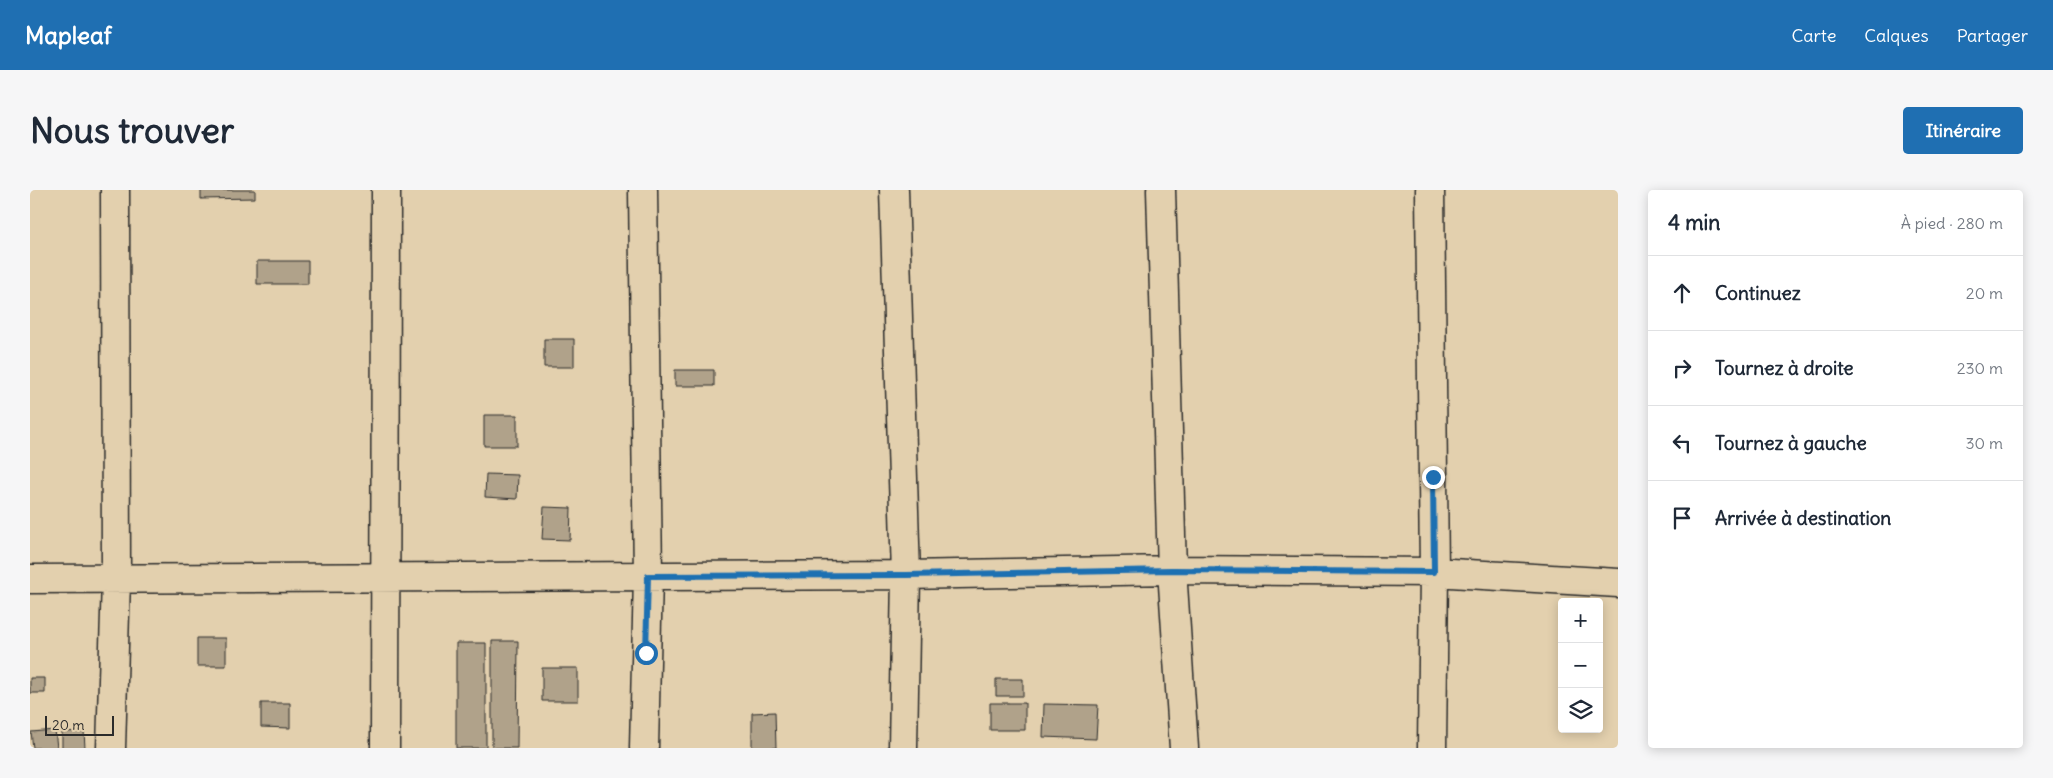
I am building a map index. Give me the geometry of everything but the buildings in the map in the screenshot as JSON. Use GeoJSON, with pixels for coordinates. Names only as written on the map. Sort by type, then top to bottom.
{"type":"FeatureCollection","features":[{"type":"Feature","properties":{"kind":"street"},"geometry":{"type":"LineString","coordinates":[[110,748],[116,579],[115,190]]}},
{"type":"Feature","properties":{"kind":"street"},"geometry":{"type":"LineString","coordinates":[[385,748],[386,190]]}},
{"type":"Feature","properties":{"kind":"street"},"geometry":{"type":"LineString","coordinates":[[643,190],[648,576],[644,748]]}},
{"type":"Feature","properties":{"kind":"street"},"geometry":{"type":"LineString","coordinates":[[894,190],[906,575],[902,748]]}},
{"type":"Feature","properties":{"kind":"street"},"geometry":{"type":"LineString","coordinates":[[1160,190],[1172,570],[1184,748]]}},
{"type":"Feature","properties":{"kind":"street"},"geometry":{"type":"LineString","coordinates":[[1430,190],[1434,572],[1432,748]]}},
{"type":"Feature","properties":{"kind":"street"},"geometry":{"type":"LineString","coordinates":[[30,579],[906,575],[1172,570],[1434,572],[1618,583]]}},
{"type":"Feature","properties":{"kind":"route"},"geometry":{"type":"LineString","coordinates":[[646,653],[648,576],[906,575],[1172,570],[1434,572],[1433,477]]}}]}
